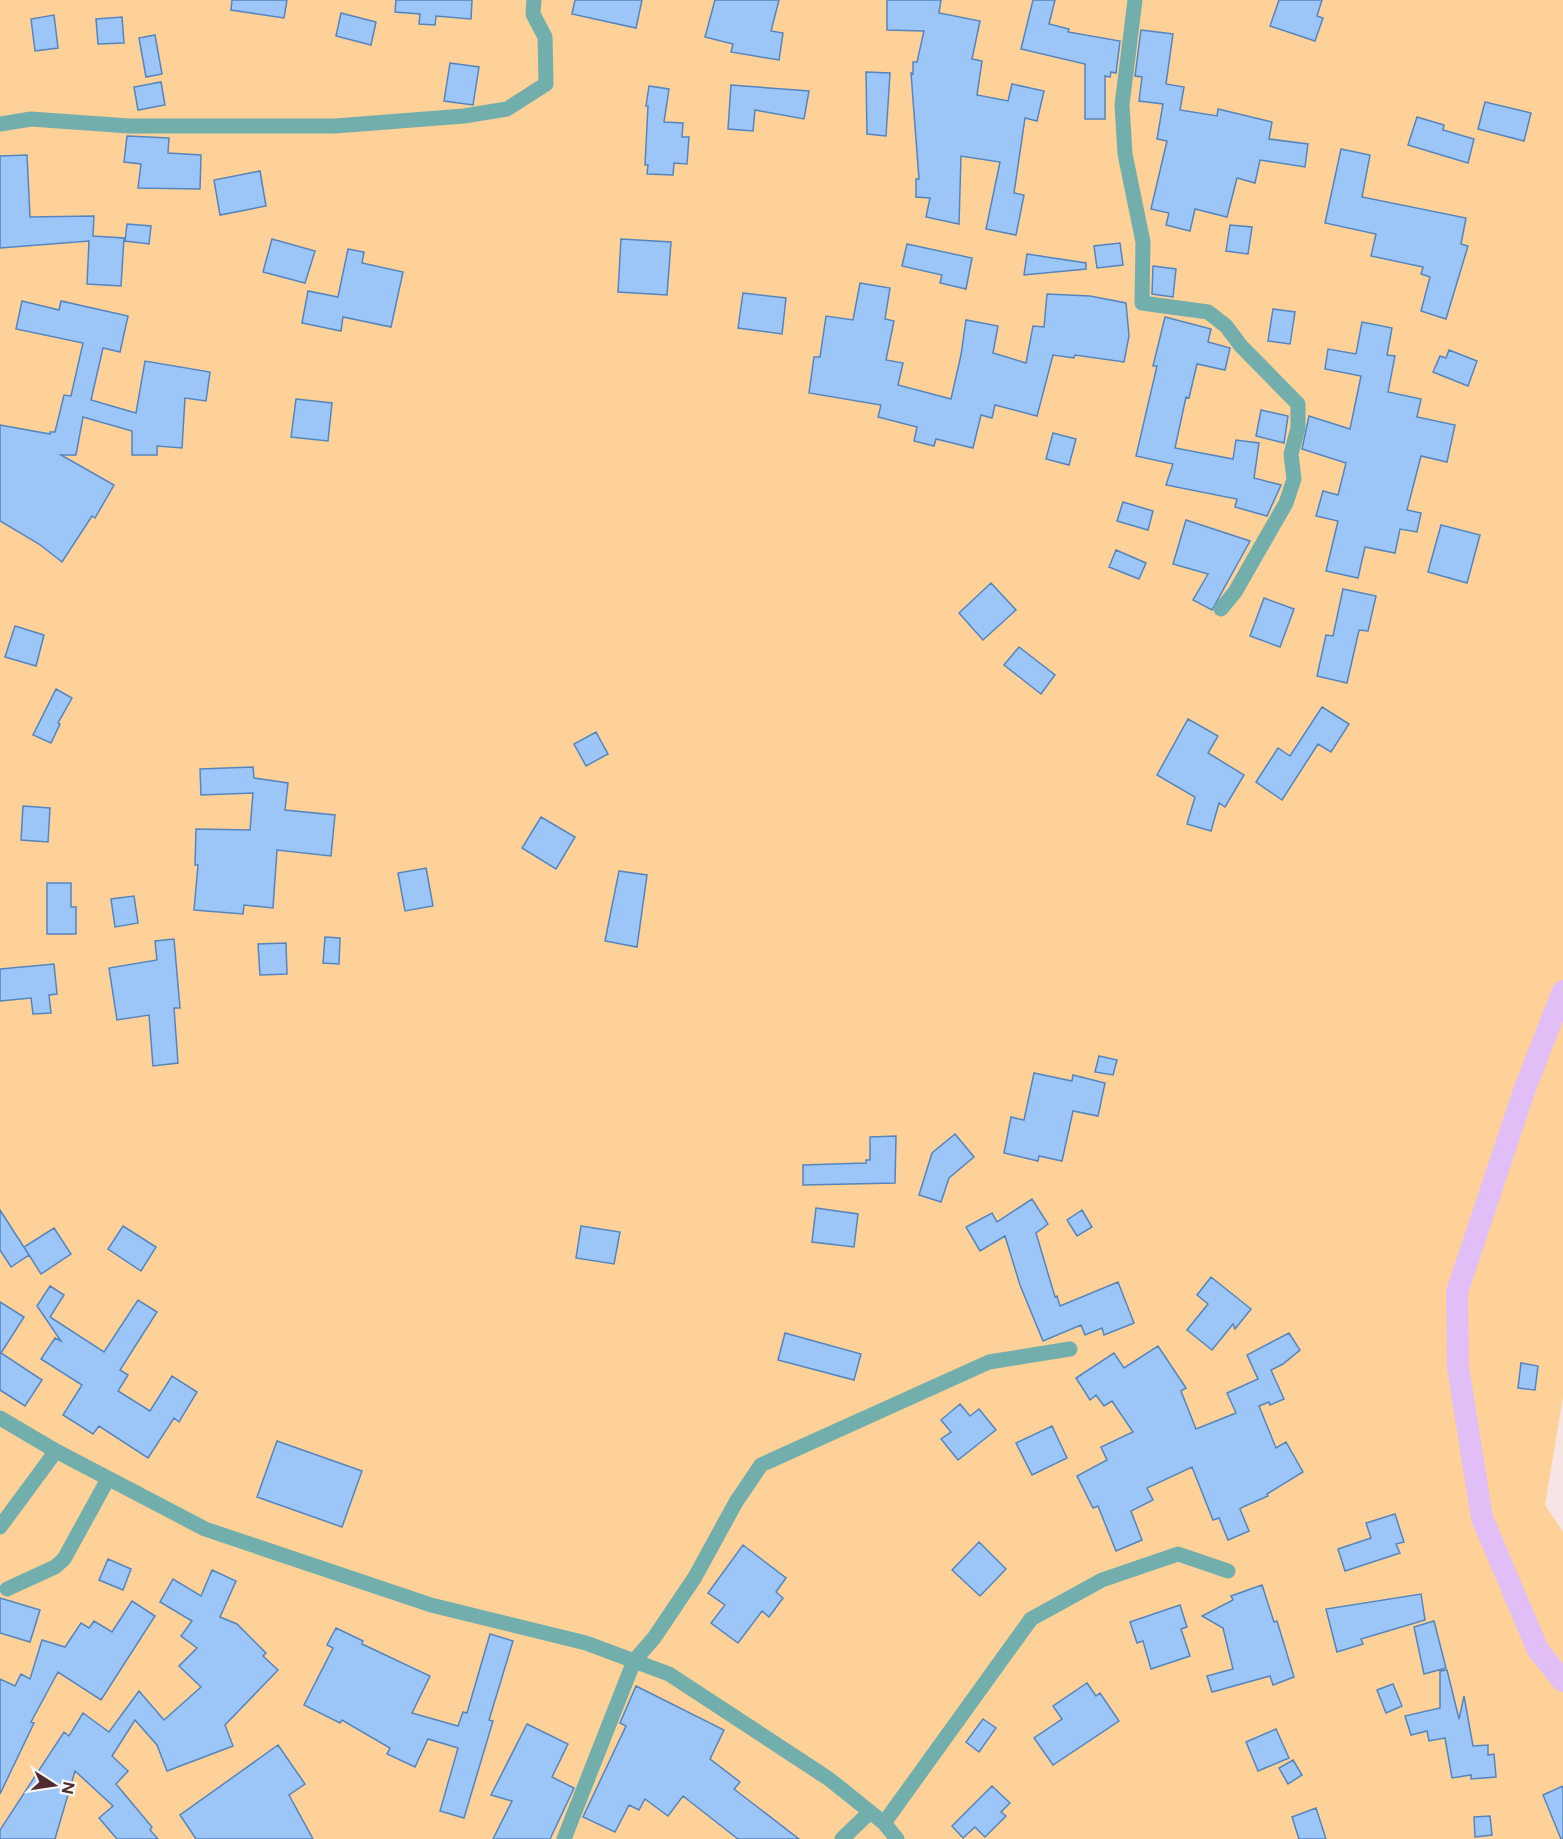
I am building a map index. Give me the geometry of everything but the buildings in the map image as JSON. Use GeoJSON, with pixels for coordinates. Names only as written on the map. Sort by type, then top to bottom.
{"type":"FeatureCollection","features":[{"type":"Feature","properties":{"kind":"street"},"geometry":{"type":"LineString","coordinates":[[0,124],[31,119],[129,126],[334,126],[464,116],[507,109],[546,84],[545,38],[533,14],[534,0]]}},
{"type":"Feature","properties":{"kind":"street"},"geometry":{"type":"LineString","coordinates":[[1135,0],[1122,105],[1125,154],[1143,242],[1142,303],[1208,312],[1226,326],[1241,346],[1298,404],[1298,428],[1291,454],[1294,479],[1286,502],[1235,592],[1221,609]]}},
{"type":"Feature","properties":{"kind":"street"},"geometry":{"type":"LineString","coordinates":[[564,1839],[634,1661],[654,1638],[695,1577],[735,1502],[761,1465],[989,1362],[1070,1349]]}},
{"type":"Feature","properties":{"kind":"street"},"geometry":{"type":"LineString","coordinates":[[0,1418],[56,1451],[205,1529],[431,1605],[586,1643],[669,1674],[829,1779],[884,1823],[897,1839]]}},
{"type":"Feature","properties":{"kind":"street"},"geometry":{"type":"LineString","coordinates":[[0,1527],[56,1451]]}},
{"type":"Feature","properties":{"kind":"street"},"geometry":{"type":"LineString","coordinates":[[7,1589],[55,1568],[64,1559],[108,1479]]}},
{"type":"Feature","properties":{"kind":"street"},"geometry":{"type":"LineString","coordinates":[[884,1823],[1031,1619],[1102,1580],[1178,1554],[1228,1572]]}},
{"type":"Feature","properties":{"kind":"street"},"geometry":{"type":"LineString","coordinates":[[842,1839],[870,1812]]}},
{"type":"Feature","properties":{"kind":"shaded area"},"geometry":{"type":"Polygon","coordinates":[[[0,0],[1563,0],[1563,1397],[1545,1505],[1563,1532],[1563,1839],[0,1839],[0,0]]]}},
{"type":"Feature","properties":{"kind":"waterway"},"geometry":{"type":"LineString","coordinates":[[1563,991],[1524,1091],[1457,1292],[1458,1367],[1482,1518],[1538,1650],[1563,1681]]}}]}
